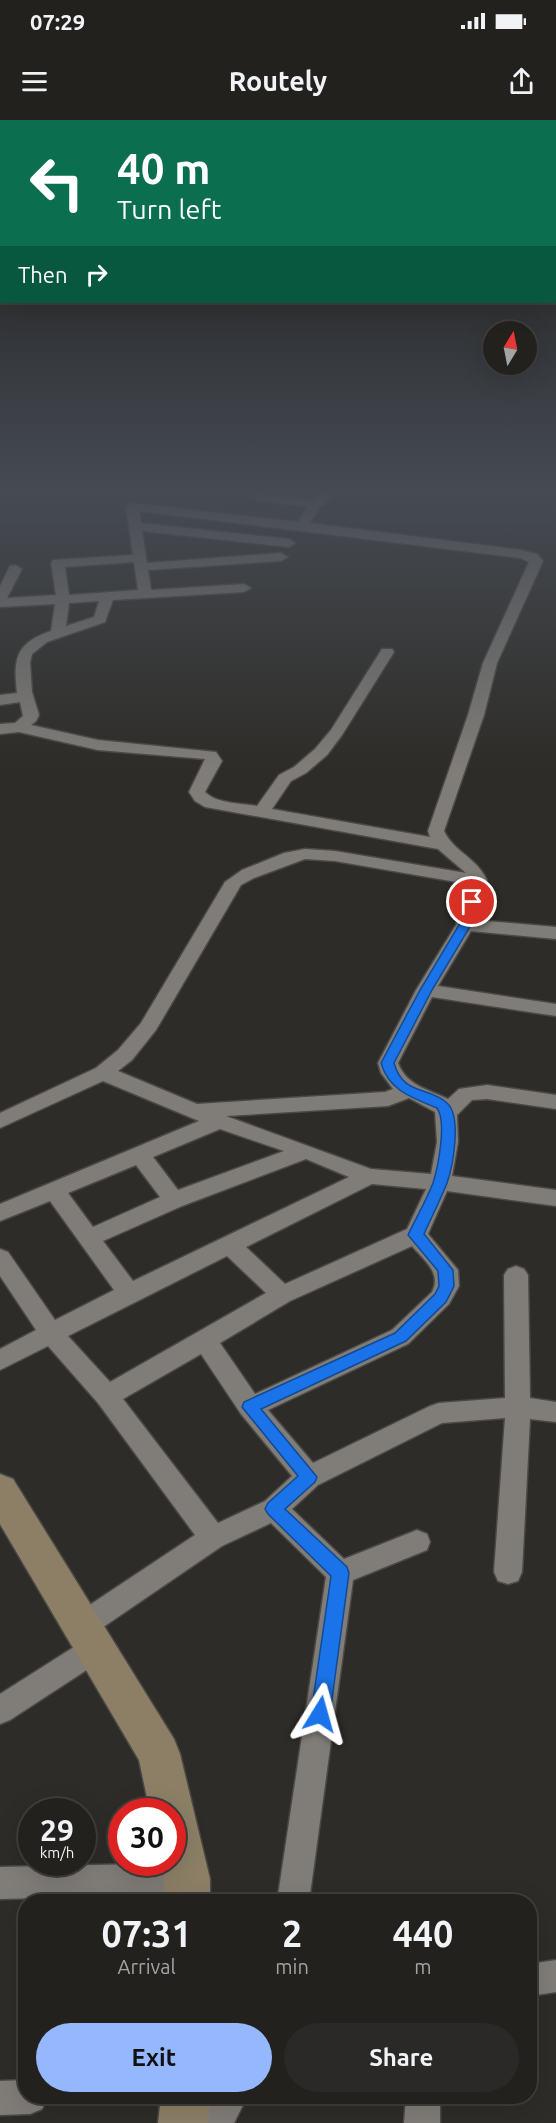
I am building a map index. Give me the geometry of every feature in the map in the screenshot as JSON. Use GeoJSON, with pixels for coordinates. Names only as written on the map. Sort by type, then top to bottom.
{"type":"FeatureCollection","features":[{"type":"Feature","properties":{"kind":"street"},"geometry":{"type":"LineString","coordinates":[[9,582],[0,601],[244,588]]}},
{"type":"Feature","properties":{"kind":"street"},"geometry":{"type":"LineString","coordinates":[[58,632],[63,599],[61,582]]}},
{"type":"Feature","properties":{"kind":"street"},"geometry":{"type":"LineString","coordinates":[[143,582],[145,594]]}},
{"type":"Feature","properties":{"kind":"street"},"geometry":{"type":"LineString","coordinates":[[220,582],[221,589]]}},
{"type":"Feature","properties":{"kind":"street"},"geometry":{"type":"LineString","coordinates":[[440,844],[436,831],[476,716],[490,663],[531,582]]}},
{"type":"Feature","properties":{"kind":"street"},"geometry":{"type":"LineString","coordinates":[[19,727],[31,718],[32,710],[25,697],[23,657],[27,649],[36,642],[58,632],[100,619],[107,596]]}},
{"type":"Feature","properties":{"kind":"street"},"geometry":{"type":"LineString","coordinates":[[261,812],[285,778],[306,766],[337,732],[387,652]]}},
{"type":"Feature","properties":{"kind":"street"},"geometry":{"type":"LineString","coordinates":[[0,700],[25,697]]}},
{"type":"Feature","properties":{"kind":"street"},"geometry":{"type":"LineString","coordinates":[[0,729],[19,727],[98,745],[210,755],[214,761],[197,792],[201,798],[211,803],[440,844],[475,869],[478,880],[465,925],[426,990],[387,1063],[391,1075],[408,1091],[442,1105],[450,1123],[440,1182],[416,1235],[282,1295],[107,1396]]}},
{"type":"Feature","properties":{"kind":"street"},"geometry":{"type":"LineString","coordinates":[[0,1120],[103,1073],[125,1055],[149,1026],[234,882],[248,873],[290,857],[305,854],[335,856],[478,880]]}},
{"type":"Feature","properties":{"kind":"street"},"geometry":{"type":"LineString","coordinates":[[465,925],[556,933]]}},
{"type":"Feature","properties":{"kind":"street"},"geometry":{"type":"LineString","coordinates":[[426,990],[556,1010]]}},
{"type":"Feature","properties":{"kind":"street"},"geometry":{"type":"LineString","coordinates":[[103,1073],[219,1121],[369,1176],[440,1182],[556,1198]]}},
{"type":"Feature","properties":{"kind":"street"},"geometry":{"type":"LineString","coordinates":[[194,1111],[388,1100],[408,1091]]}},
{"type":"Feature","properties":{"kind":"street"},"geometry":{"type":"LineString","coordinates":[[447,1112],[466,1094],[487,1092],[556,1102]]}},
{"type":"Feature","properties":{"kind":"street"},"geometry":{"type":"LineString","coordinates":[[0,1213],[55,1192],[219,1121]]}},
{"type":"Feature","properties":{"kind":"street"},"geometry":{"type":"LineString","coordinates":[[89,1238],[174,1200],[306,1151]]}},
{"type":"Feature","properties":{"kind":"street"},"geometry":{"type":"LineString","coordinates":[[140,1155],[174,1200]]}},
{"type":"Feature","properties":{"kind":"street"},"geometry":{"type":"LineString","coordinates":[[0,1360],[129,1293],[369,1176]]}},
{"type":"Feature","properties":{"kind":"street"},"geometry":{"type":"LineString","coordinates":[[55,1192],[129,1293]]}},
{"type":"Feature","properties":{"kind":"street"},"geometry":{"type":"LineString","coordinates":[[250,1407],[400,1337],[441,1298],[447,1286],[446,1270],[416,1235]]}},
{"type":"Feature","properties":{"kind":"street"},"geometry":{"type":"LineString","coordinates":[[230,1245],[282,1295]]}},
{"type":"Feature","properties":{"kind":"street"},"geometry":{"type":"LineString","coordinates":[[0,1258],[51,1334],[107,1396],[213,1538]]}},
{"type":"Feature","properties":{"kind":"street"},"geometry":{"type":"LineString","coordinates":[[508,1572],[518,1407],[516,1275]]}},
{"type":"Feature","properties":{"kind":"street"},"geometry":{"type":"LineString","coordinates":[[204,1339],[250,1407],[309,1477]]}},
{"type":"Feature","properties":{"kind":"street"},"geometry":{"type":"LineString","coordinates":[[0,1710],[213,1538],[274,1509],[309,1477],[439,1413],[518,1407],[556,1412]]}},
{"type":"Feature","properties":{"kind":"street"},"geometry":{"type":"LineString","coordinates":[[0,1490],[159,1754],[169,1798]]}},
{"type":"Feature","properties":{"kind":"street"},"geometry":{"type":"LineString","coordinates":[[274,1509],[340,1573]]}},
{"type":"Feature","properties":{"kind":"street"},"geometry":{"type":"LineString","coordinates":[[340,1573],[417,1542]]}},
{"type":"Feature","properties":{"kind":"street"},"geometry":{"type":"LineString","coordinates":[[294,1894],[340,1573]]}},
{"type":"Feature","properties":{"kind":"street"},"geometry":{"type":"LineString","coordinates":[[0,1883],[187,1890]]}},
{"type":"Feature","properties":{"kind":"street"},"geometry":{"type":"LineString","coordinates":[[537,1979],[556,1976]]}},
{"type":"Feature","properties":{"kind":"street"},"geometry":{"type":"LineString","coordinates":[[0,2098],[18,2097]]}},
{"type":"Feature","properties":{"kind":"street"},"geometry":{"type":"LineString","coordinates":[[183,2123],[185,2104]]}},
{"type":"Feature","properties":{"kind":"street"},"geometry":{"type":"LineString","coordinates":[[214,2123],[226,2104]]}},
{"type":"Feature","properties":{"kind":"street"},"geometry":{"type":"LineString","coordinates":[[422,2123],[423,2104]]}},
{"type":"Feature","properties":{"kind":"route"},"geometry":{"type":"LineString","coordinates":[[320,1714],[340,1573],[274,1509],[309,1477],[250,1407],[400,1337],[441,1298],[447,1286],[446,1270],[416,1235],[440,1182],[450,1123],[442,1105],[408,1091],[391,1075],[387,1063],[426,990],[465,925],[472,902]]}}]}
